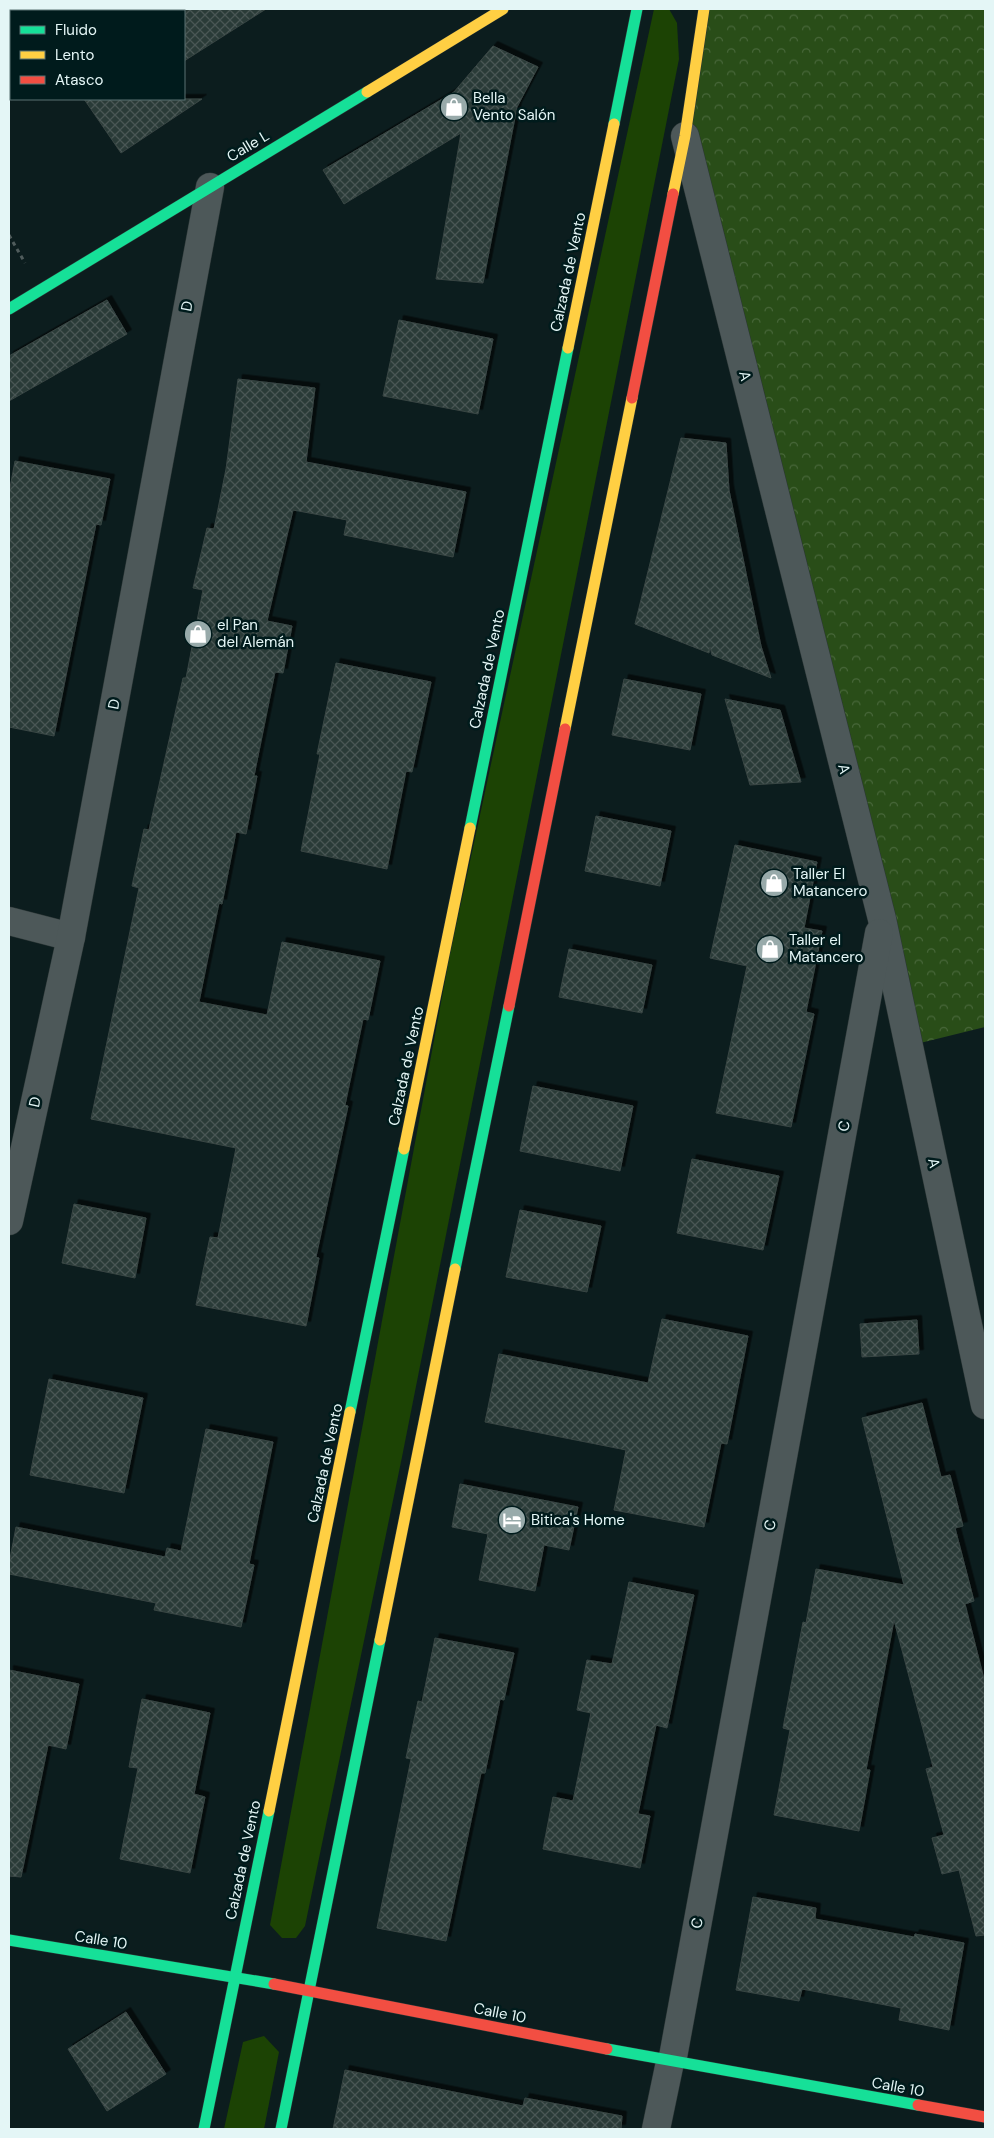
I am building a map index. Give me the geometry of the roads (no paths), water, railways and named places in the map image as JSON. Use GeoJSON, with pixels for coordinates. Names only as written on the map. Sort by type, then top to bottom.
{"type":"FeatureCollection","features":[{"type":"Feature","properties":{"kind":"main road","name":"Calle L"},"geometry":{"type":"LineString","coordinates":[[9,309],[503,9]]}},
{"type":"Feature","properties":{"kind":"main road","name":"Calzada de Vento"},"geometry":{"type":"LineString","coordinates":[[204,2129],[637,9]]}},
{"type":"Feature","properties":{"kind":"main road"},"geometry":{"type":"LineString","coordinates":[[281,2129],[685,136],[704,9]]}},
{"type":"Feature","properties":{"kind":"main road","name":"Calle 10"},"geometry":{"type":"LineString","coordinates":[[9,1940],[235,1976],[670,2062],[985,2117]]}},
{"type":"Feature","properties":{"kind":"street","name":"A"},"geometry":{"type":"LineString","coordinates":[[685,136],[882,919],[985,1405]]}},
{"type":"Feature","properties":{"kind":"street","name":"D"},"geometry":{"type":"LineString","coordinates":[[9,1220],[71,937],[210,187]]}},
{"type":"Feature","properties":{"kind":"street","name":"C"},"geometry":{"type":"LineString","coordinates":[[656,2129],[675,2047],[882,919]]}},
{"type":"Feature","properties":{"kind":"street"},"geometry":{"type":"LineString","coordinates":[[9,920],[71,937]]}},
{"type":"Feature","properties":{"kind":"place","name":"Bella Vento Salón"},"geometry":{"type":"Point","coordinates":[454,107]}},
{"type":"Feature","properties":{"kind":"place","name":"el Pan del Alemán"},"geometry":{"type":"Point","coordinates":[198,634]}},
{"type":"Feature","properties":{"kind":"place","name":"Taller El Matancero"},"geometry":{"type":"Point","coordinates":[774,883]}},
{"type":"Feature","properties":{"kind":"place","name":"Taller el Matancero"},"geometry":{"type":"Point","coordinates":[770,949]}},
{"type":"Feature","properties":{"kind":"place","name":"Bitica's Home"},"geometry":{"type":"Point","coordinates":[512,1520]}}]}
